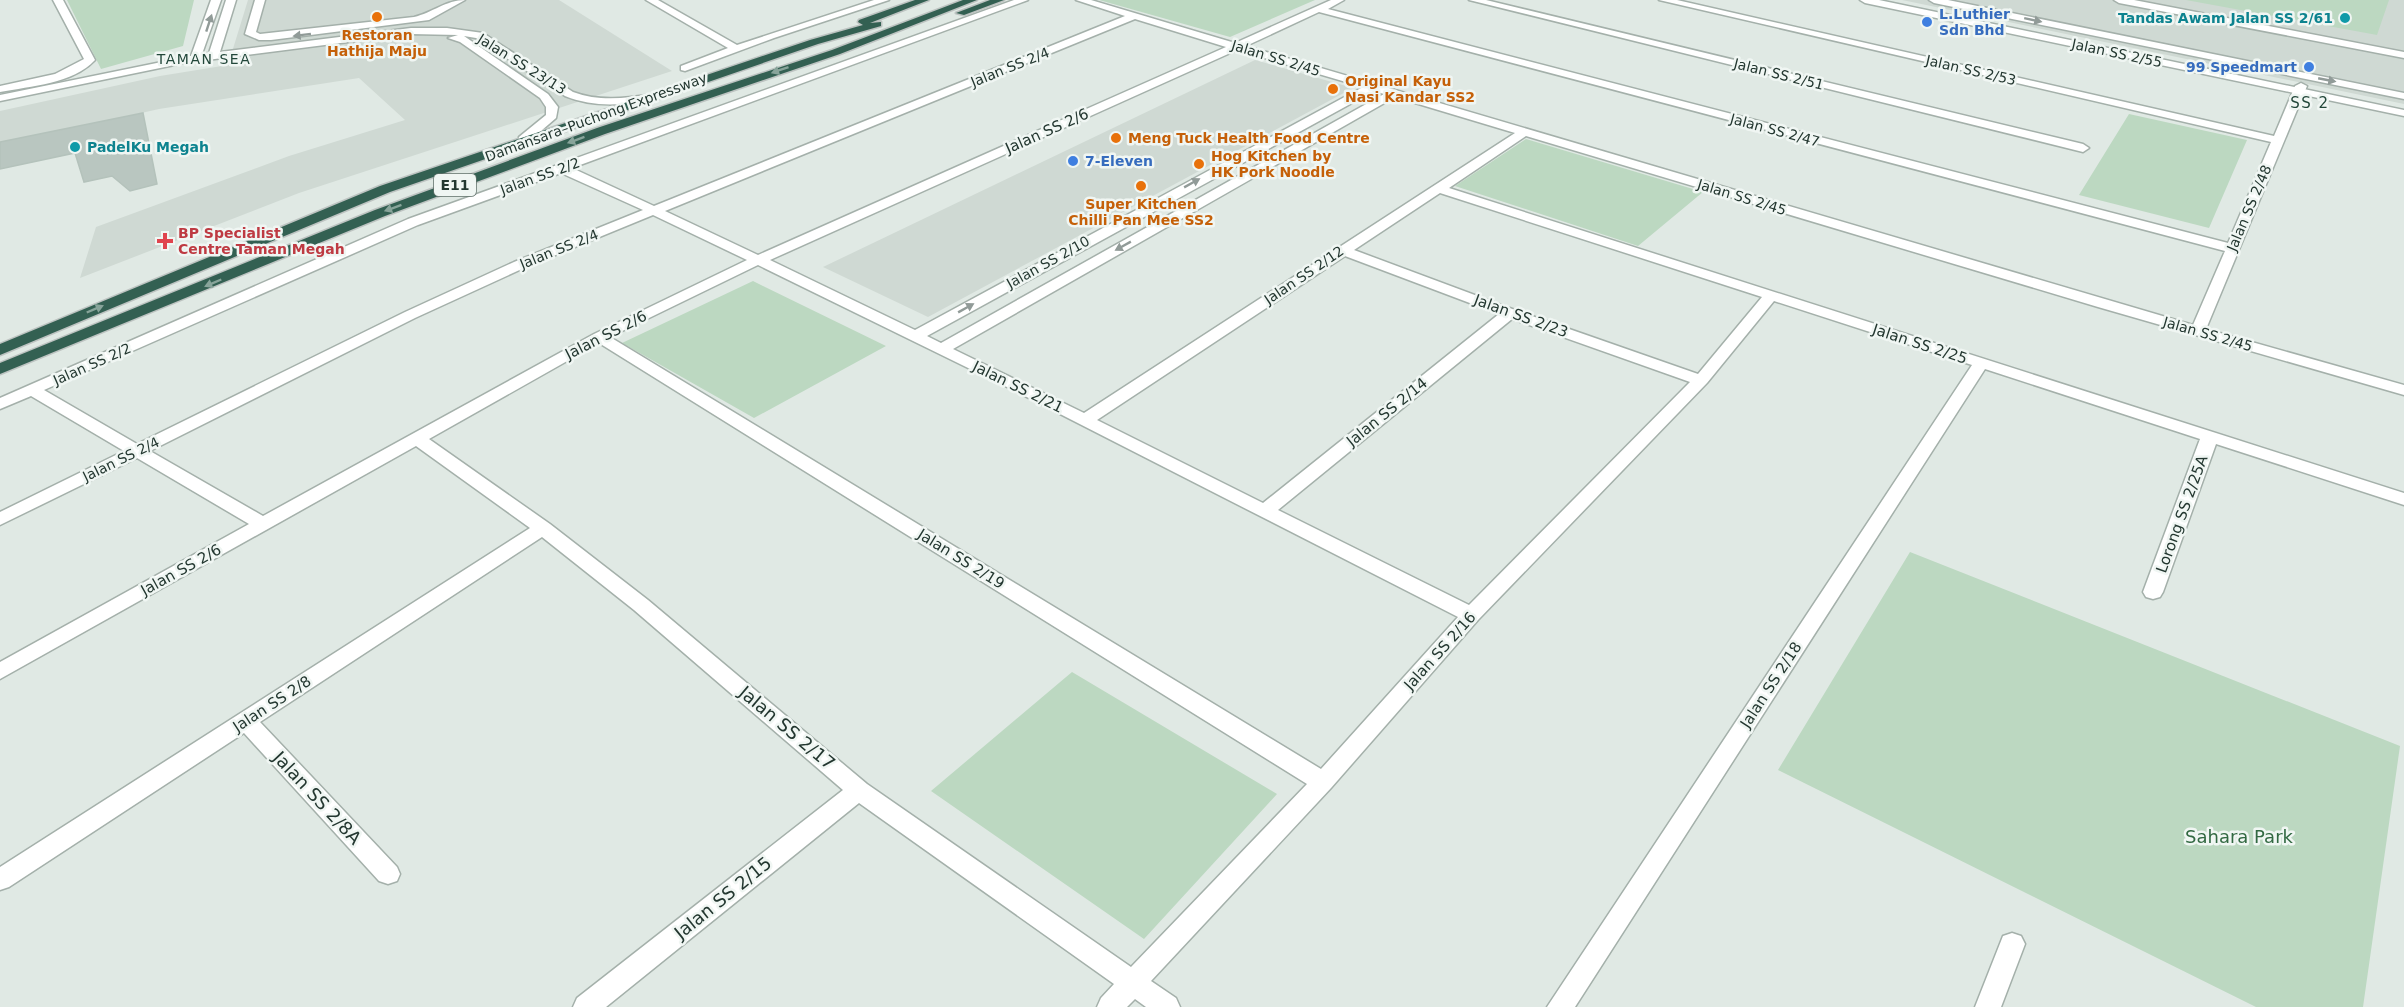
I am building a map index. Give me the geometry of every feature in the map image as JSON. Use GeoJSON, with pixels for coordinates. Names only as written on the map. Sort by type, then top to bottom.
{"type":"FeatureCollection","features":[{"type":"Feature","properties":{"kind":"highway"},"geometry":{"type":"LineString","coordinates":[[814,42],[924,0]]}},
{"type":"Feature","properties":{"kind":"highway","name":"Damansara–Puchong Expressway"},"geometry":{"type":"LineString","coordinates":[[0,350],[374,193],[814,42],[950,0]]}},
{"type":"Feature","properties":{"kind":"highway","name":"Damansara–Puchong Expressway"},"geometry":{"type":"LineString","coordinates":[[0,369],[380,213],[601,131],[836,52],[972,0]]}},
{"type":"Feature","properties":{"kind":"highway"},"geometry":{"type":"LineString","coordinates":[[836,52],[999,0]]}},
{"type":"Feature","properties":{"kind":"highway"},"geometry":{"type":"LineString","coordinates":[[0,342],[48,329]]}},
{"type":"Feature","properties":{"kind":"highway"},"geometry":{"type":"LineString","coordinates":[[0,382],[82,337]]}},
{"type":"Feature","properties":{"kind":"street"},"geometry":{"type":"LineString","coordinates":[[0,89],[62,76],[81,68],[90,60],[58,0]]}},
{"type":"Feature","properties":{"kind":"street"},"geometry":{"type":"LineString","coordinates":[[209,60],[201,46],[216,0]]}},
{"type":"Feature","properties":{"kind":"street"},"geometry":{"type":"LineString","coordinates":[[180,69],[209,60],[217,44],[231,0]]}},
{"type":"Feature","properties":{"kind":"street"},"geometry":{"type":"LineString","coordinates":[[260,0],[250,34],[259,37],[414,20],[429,17],[460,0]]}},
{"type":"Feature","properties":{"kind":"street"},"geometry":{"type":"LineString","coordinates":[[651,0],[735,48]]}},
{"type":"Feature","properties":{"kind":"street"},"geometry":{"type":"LineString","coordinates":[[685,68],[735,48],[884,0]]}},
{"type":"Feature","properties":{"kind":"street","name":"Jalan SS 2/2"},"geometry":{"type":"LineString","coordinates":[[0,404],[413,222],[1023,0]]}},
{"type":"Feature","properties":{"kind":"street","name":"Jalan SS 2/45"},"geometry":{"type":"LineString","coordinates":[[1081,0],[2404,390]]}},
{"type":"Feature","properties":{"kind":"street","name":"Jalan SS 2/6"},"geometry":{"type":"LineString","coordinates":[[0,671],[599,337],[758,260],[1339,0]]}},
{"type":"Feature","properties":{"kind":"street","name":"Jalan SS 2/51"},"geometry":{"type":"LineString","coordinates":[[1474,0],[2083,148]]}},
{"type":"Feature","properties":{"kind":"street","name":"Jalan SS 2/53"},"geometry":{"type":"LineString","coordinates":[[1664,0],[2278,140]]}},
{"type":"Feature","properties":{"kind":"street","name":"Jalan SS 2/55"},"geometry":{"type":"LineString","coordinates":[[1864,0],[2300,88],[2404,106]]}},
{"type":"Feature","properties":{"kind":"street","name":"Jalan SS 2/55"},"geometry":{"type":"LineString","coordinates":[[1885,0],[2404,112]]}},
{"type":"Feature","properties":{"kind":"street"},"geometry":{"type":"LineString","coordinates":[[1934,0],[2404,96]]}},
{"type":"Feature","properties":{"kind":"street"},"geometry":{"type":"LineString","coordinates":[[2119,0],[2404,55]]}},
{"type":"Feature","properties":{"kind":"street"},"geometry":{"type":"LineString","coordinates":[[2169,0],[2404,44]]}},
{"type":"Feature","properties":{"kind":"street"},"geometry":{"type":"LineString","coordinates":[[837,4],[851,11]]}},
{"type":"Feature","properties":{"kind":"street","name":"Jalan SS 2/47"},"geometry":{"type":"LineString","coordinates":[[1318,9],[2233,249]]}},
{"type":"Feature","properties":{"kind":"street","name":"Jalan SS 2/4"},"geometry":{"type":"LineString","coordinates":[[0,519],[410,315],[519,265],[1135,16]]}},
{"type":"Feature","properties":{"kind":"street","name":"Jalan SS 23/13"},"geometry":{"type":"LineString","coordinates":[[0,105],[180,69],[249,51],[411,31],[447,31],[479,35],[569,94],[582,100],[602,103],[653,97]]}},
{"type":"Feature","properties":{"kind":"street","name":"Jalan SS 23/13"},"geometry":{"type":"LineString","coordinates":[[0,98],[160,64],[411,37],[463,39],[544,96],[552,107],[552,116],[523,140]]}},
{"type":"Feature","properties":{"kind":"street"},"geometry":{"type":"LineString","coordinates":[[217,44],[226,48],[249,51]]}},
{"type":"Feature","properties":{"kind":"street"},"geometry":{"type":"LineString","coordinates":[[160,64],[201,46]]}},
{"type":"Feature","properties":{"kind":"street","name":"Jalan SS 2/10"},"geometry":{"type":"LineString","coordinates":[[915,336],[1372,87]]}},
{"type":"Feature","properties":{"kind":"street","name":"Jalan SS 2/48"},"geometry":{"type":"LineString","coordinates":[[2198,331],[2300,88]]}},
{"type":"Feature","properties":{"kind":"street","name":"Jalan SS 2/10"},"geometry":{"type":"LineString","coordinates":[[942,349],[1394,93]]}},
{"type":"Feature","properties":{"kind":"street","name":"Jalan SS 2/12"},"geometry":{"type":"LineString","coordinates":[[1085,420],[1525,132]]}},
{"type":"Feature","properties":{"kind":"street","name":"Jalan SS 2/21"},"geometry":{"type":"LineString","coordinates":[[561,168],[654,210],[942,349],[1471,615]]}},
{"type":"Feature","properties":{"kind":"street","name":"Jalan SS 2/25"},"geometry":{"type":"LineString","coordinates":[[1437,188],[2404,499]]}},
{"type":"Feature","properties":{"kind":"street","name":"Jalan SS 2/23"},"geometry":{"type":"LineString","coordinates":[[1342,250],[1510,313],[1701,380]]}},
{"type":"Feature","properties":{"kind":"street","name":"Jalan SS 2/16"},"geometry":{"type":"LineString","coordinates":[[1110,1007],[1323,782],[1471,615],[1701,380],[1771,296]]}},
{"type":"Feature","properties":{"kind":"street","name":"Jalan SS 2/14"},"geometry":{"type":"LineString","coordinates":[[1264,512],[1510,313]]}},
{"type":"Feature","properties":{"kind":"street","name":"Jalan SS 2/19"},"geometry":{"type":"LineString","coordinates":[[599,337],[1323,782]]}},
{"type":"Feature","properties":{"kind":"street","name":"Jalan SS 2/18"},"geometry":{"type":"LineString","coordinates":[[1560,1007],[1981,363]]}},
{"type":"Feature","properties":{"kind":"street"},"geometry":{"type":"LineString","coordinates":[[32,390],[263,524]]}},
{"type":"Feature","properties":{"kind":"street","name":"Lorong SS 2/25A"},"geometry":{"type":"LineString","coordinates":[[2154,592],[2210,436]]}},
{"type":"Feature","properties":{"kind":"street","name":"Jalan SS 2/17"},"geometry":{"type":"LineString","coordinates":[[416,438],[543,528],[641,605],[860,790],[1167,1007]]}},
{"type":"Feature","properties":{"kind":"street","name":"Jalan SS 2/8"},"geometry":{"type":"LineString","coordinates":[[0,880],[543,528]]}},
{"type":"Feature","properties":{"kind":"street","name":"Jalan SS 2/8A"},"geometry":{"type":"LineString","coordinates":[[246,721],[388,874]]}},
{"type":"Feature","properties":{"kind":"street","name":"Jalan SS 2/15"},"geometry":{"type":"LineString","coordinates":[[586,1007],[860,790]]}},
{"type":"Feature","properties":{"kind":"street"},"geometry":{"type":"LineString","coordinates":[[1988,1007],[2012,944]]}},
{"type":"Feature","properties":{"kind":"shaded area"},"geometry":{"type":"Polygon","coordinates":[[[248,0],[559,0],[672,71],[299,193],[80,278],[96,227],[289,156],[405,120],[359,78],[159,109],[0,145],[0,111],[160,76],[228,65],[248,0]]]}},
{"type":"Feature","properties":{"kind":"shaded area"},"geometry":{"type":"Polygon","coordinates":[[[1902,0],[2404,0],[2404,104],[1902,0]]]}},
{"type":"Feature","properties":{"kind":"shaded area"},"geometry":{"type":"Polygon","coordinates":[[[1255,60],[1353,88],[928,317],[823,267],[1255,60]]]}},
{"type":"Feature","properties":{"kind":"green space"},"geometry":{"type":"Polygon","coordinates":[[[67,0],[194,0],[183,46],[101,69],[67,0]]]}},
{"type":"Feature","properties":{"kind":"green space"},"geometry":{"type":"Polygon","coordinates":[[[1099,0],[1315,0],[1230,37],[1099,0]]]}},
{"type":"Feature","properties":{"kind":"green space"},"geometry":{"type":"Polygon","coordinates":[[[2186,0],[2389,0],[2377,35],[2186,0]]]}},
{"type":"Feature","properties":{"kind":"green space"},"geometry":{"type":"Polygon","coordinates":[[[2129,114],[2247,140],[2209,228],[2079,195],[2129,114]]]}},
{"type":"Feature","properties":{"kind":"green space"},"geometry":{"type":"Polygon","coordinates":[[[1526,139],[1703,192],[1638,246],[1455,186],[1526,139]]]}},
{"type":"Feature","properties":{"kind":"green space"},"geometry":{"type":"Polygon","coordinates":[[[753,281],[886,346],[754,418],[622,343],[753,281]]]}},
{"type":"Feature","properties":{"kind":"green space","name":"Sahara Park"},"geometry":{"type":"Polygon","coordinates":[[[1910,552],[2400,746],[2363,1007],[2256,1007],[1778,770],[1910,552]]]}},
{"type":"Feature","properties":{"kind":"green space"},"geometry":{"type":"Polygon","coordinates":[[[1072,672],[1277,794],[1144,939],[931,791],[1072,672]]]}},
{"type":"Feature","properties":{"kind":"building","name":"PadelKu Megah"},"geometry":{"type":"Polygon","coordinates":[[[143,113],[157,184],[130,191],[112,176],[84,182],[75,153],[0,169],[0,142],[143,113]]]}},
{"type":"Feature","properties":{"kind":"place","name":"Restoran Hathija Maju"},"geometry":{"type":"Point","coordinates":[377,17]}},
{"type":"Feature","properties":{"kind":"place","name":"Tandas Awam Jalan SS 2/61"},"geometry":{"type":"Point","coordinates":[2345,18]}},
{"type":"Feature","properties":{"kind":"place","name":"L.Luthier Sdn Bhd"},"geometry":{"type":"Point","coordinates":[1927,22]}},
{"type":"Feature","properties":{"kind":"place","name":"99 Speedmart"},"geometry":{"type":"Point","coordinates":[2309,67]}},
{"type":"Feature","properties":{"kind":"place","name":"Original Kayu Nasi Kandar SS2"},"geometry":{"type":"Point","coordinates":[1333,89]}},
{"type":"Feature","properties":{"kind":"place","name":"Meng Tuck Health Food Centre"},"geometry":{"type":"Point","coordinates":[1116,138]}},
{"type":"Feature","properties":{"kind":"place","name":"PadelKu Megah"},"geometry":{"type":"Point","coordinates":[75,147]}},
{"type":"Feature","properties":{"kind":"place","name":"7-Eleven"},"geometry":{"type":"Point","coordinates":[1073,161]}},
{"type":"Feature","properties":{"kind":"place","name":"Hog Kitchen by HK Pork Noodle"},"geometry":{"type":"Point","coordinates":[1199,164]}},
{"type":"Feature","properties":{"kind":"place","name":"Super Kitchen Chilli Pan Mee SS2"},"geometry":{"type":"Point","coordinates":[1141,186]}},
{"type":"Feature","properties":{"kind":"place","name":"BP Specialist Centre Taman Megah"},"geometry":{"type":"Point","coordinates":[165,241]}},
{"type":"Feature","properties":{"kind":"district","name":"TAMAN SEA"},"geometry":{"type":"Point","coordinates":[204,59]}},
{"type":"Feature","properties":{"kind":"district","name":"SS 2"},"geometry":{"type":"Point","coordinates":[2310,103]}}]}
